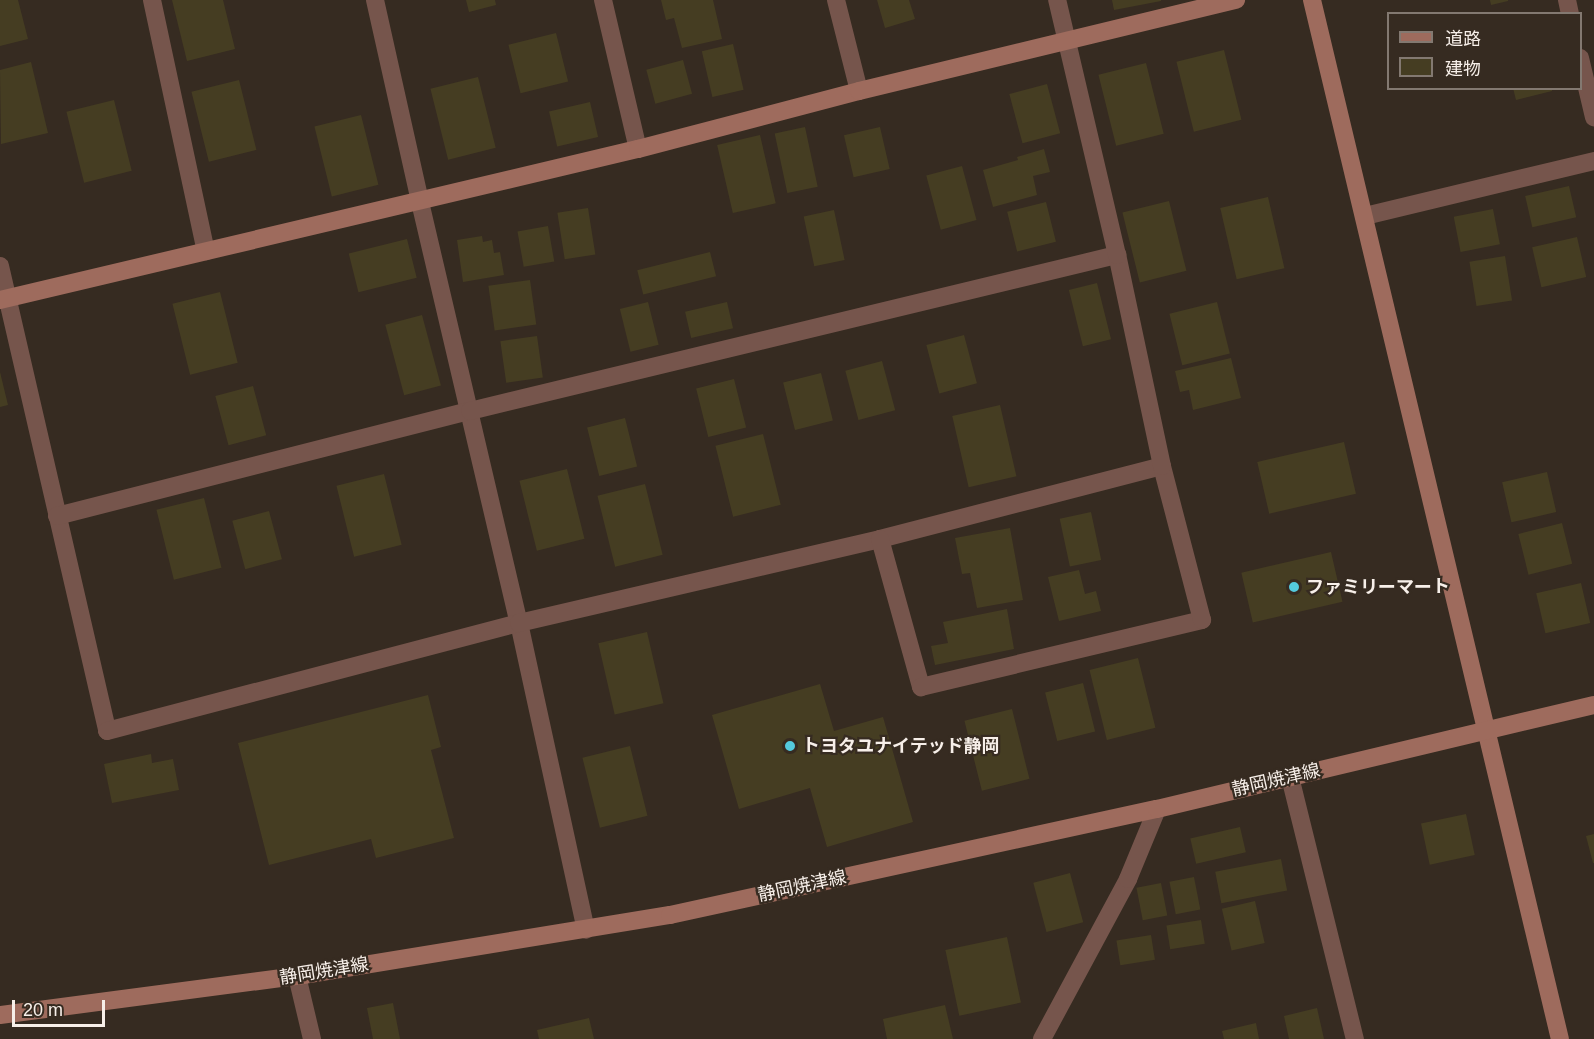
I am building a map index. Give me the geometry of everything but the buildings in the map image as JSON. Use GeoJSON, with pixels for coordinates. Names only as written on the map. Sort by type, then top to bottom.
{"type":"FeatureCollection","features":[{"type":"Feature","properties":{"kind":"street"},"geometry":{"type":"LineString","coordinates":[[152,0],[206,251]]}},
{"type":"Feature","properties":{"kind":"street"},"geometry":{"type":"LineString","coordinates":[[375,0],[519,623],[586,930]]}},
{"type":"Feature","properties":{"kind":"street"},"geometry":{"type":"LineString","coordinates":[[603,0],[638,149]]}},
{"type":"Feature","properties":{"kind":"street"},"geometry":{"type":"LineString","coordinates":[[836,0],[859,91]]}},
{"type":"Feature","properties":{"kind":"street"},"geometry":{"type":"LineString","coordinates":[[880,539],[921,687],[1202,621],[1162,466],[1117,255],[1057,0]]}},
{"type":"Feature","properties":{"kind":"street"},"geometry":{"type":"LineString","coordinates":[[3,299],[420,202],[638,149],[859,91],[1236,0]]}},
{"type":"Feature","properties":{"kind":"street"},"geometry":{"type":"LineString","coordinates":[[1312,0],[1560,1039]]}},
{"type":"Feature","properties":{"kind":"street"},"geometry":{"type":"LineString","coordinates":[[1582,63],[1594,117]]}},
{"type":"Feature","properties":{"kind":"street"},"geometry":{"type":"LineString","coordinates":[[1365,216],[1594,161]]}},
{"type":"Feature","properties":{"kind":"street"},"geometry":{"type":"LineString","coordinates":[[57,516],[470,411],[1117,255]]}},
{"type":"Feature","properties":{"kind":"street"},"geometry":{"type":"LineString","coordinates":[[0,266],[3,299],[107,731],[519,623],[880,539],[1162,466]]}},
{"type":"Feature","properties":{"kind":"street","name":"静岡焼津線"},"geometry":{"type":"LineString","coordinates":[[0,1015],[297,976],[670,915],[1157,809],[1594,705]]}},
{"type":"Feature","properties":{"kind":"street"},"geometry":{"type":"LineString","coordinates":[[1290,777],[1355,1039]]}},
{"type":"Feature","properties":{"kind":"street"},"geometry":{"type":"LineString","coordinates":[[1042,1039],[1128,879],[1157,809]]}},
{"type":"Feature","properties":{"kind":"street"},"geometry":{"type":"LineString","coordinates":[[297,976],[312,1039]]}},
{"type":"Feature","properties":{"kind":"place","name":"ファミリーマート"},"geometry":{"type":"Point","coordinates":[1294,587]}},
{"type":"Feature","properties":{"kind":"place","name":"トヨタユナイテッド静岡"},"geometry":{"type":"Point","coordinates":[790,746]}}]}
